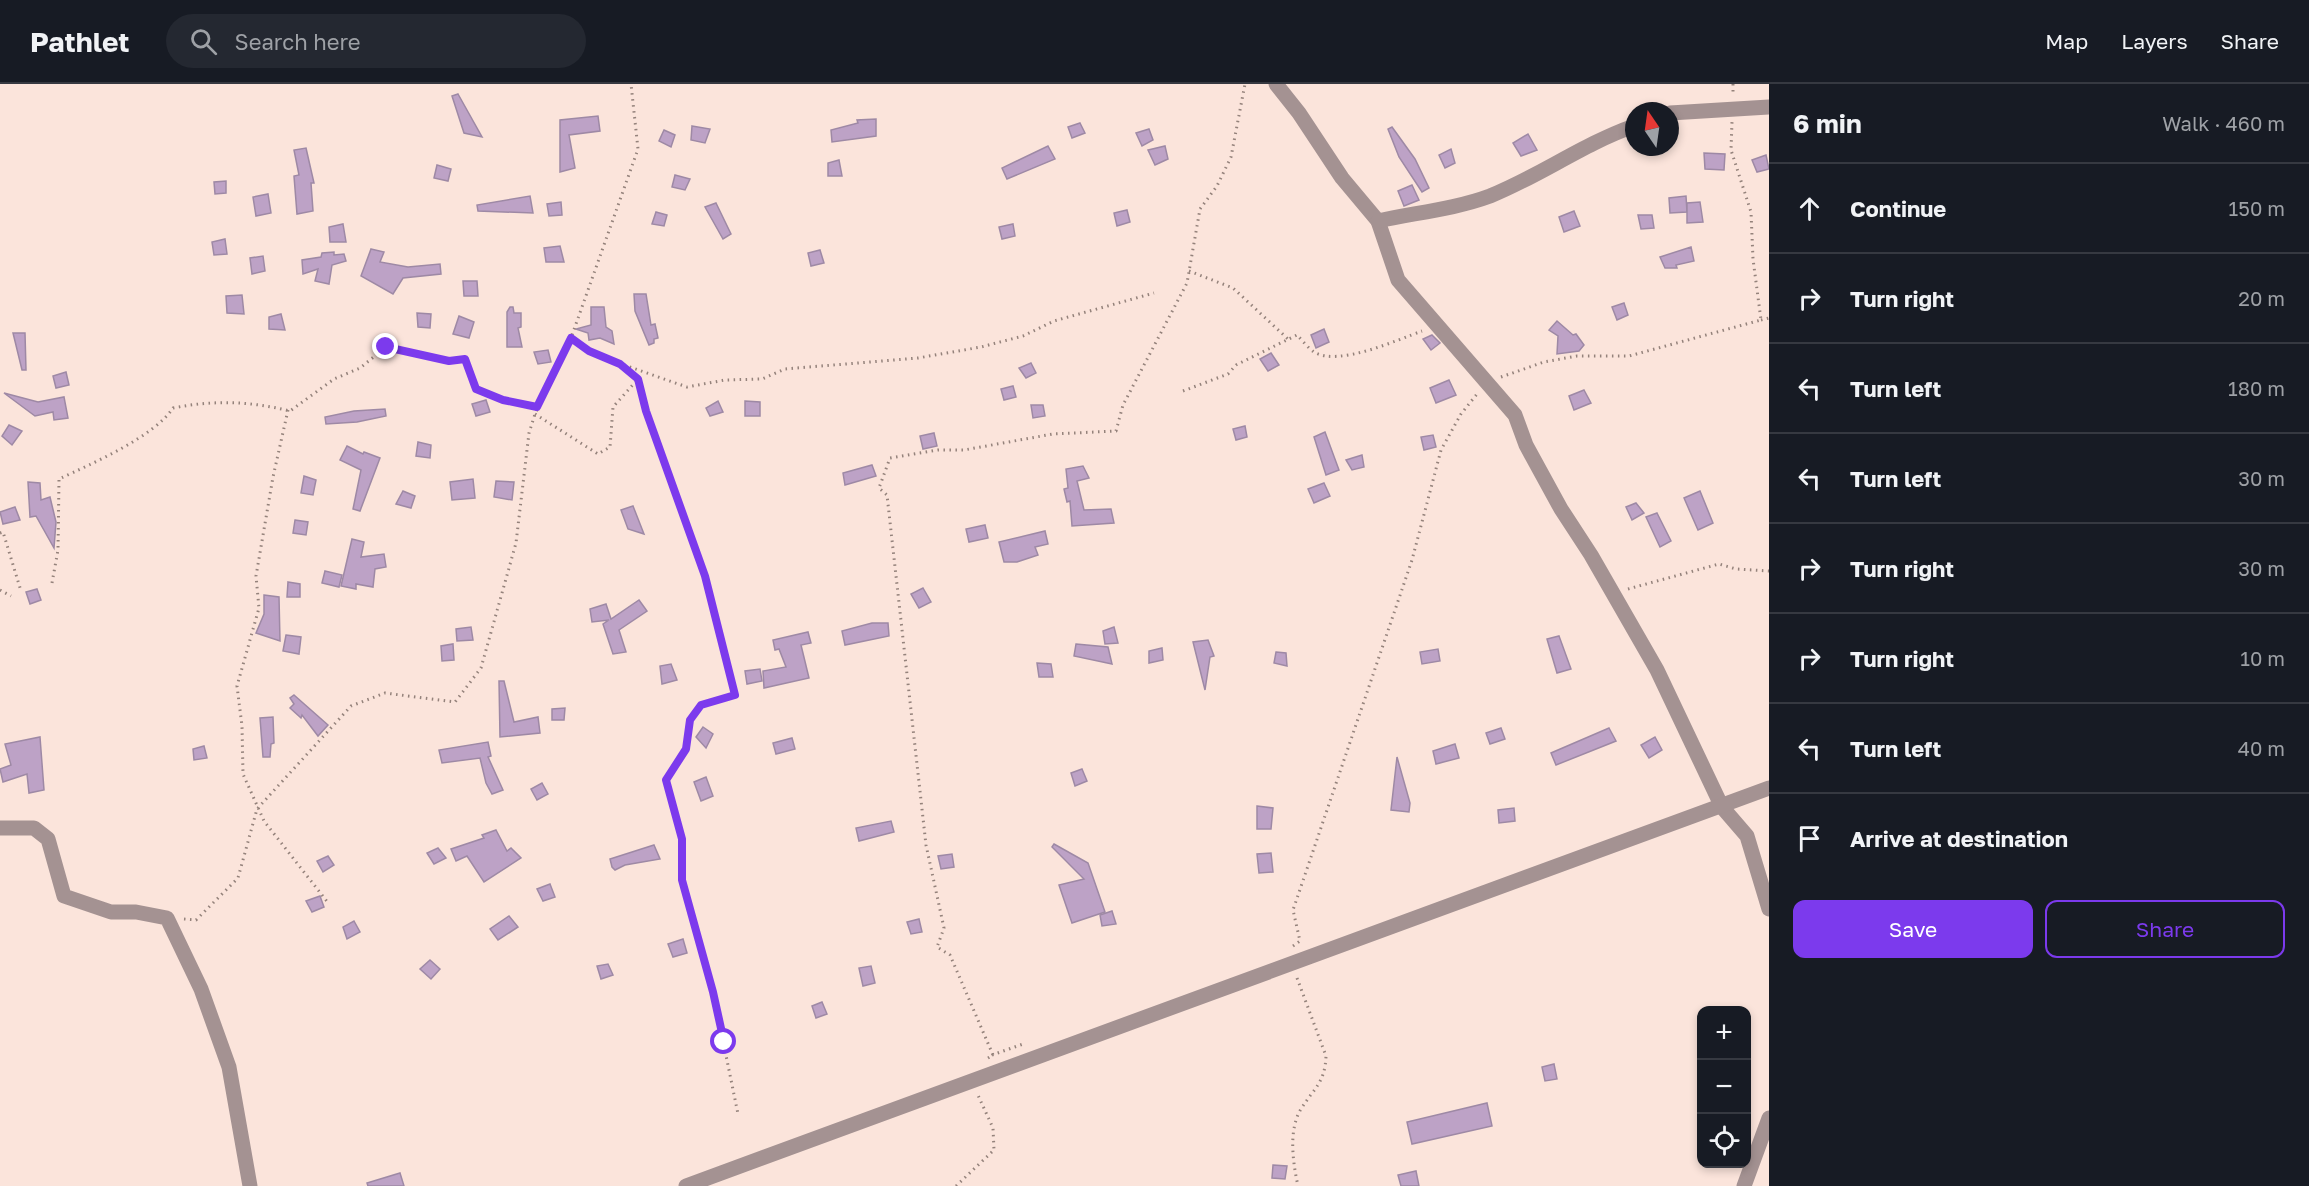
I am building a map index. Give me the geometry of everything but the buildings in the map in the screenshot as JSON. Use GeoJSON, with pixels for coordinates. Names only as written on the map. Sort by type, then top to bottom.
{"type":"FeatureCollection","features":[{"type":"Feature","properties":{"kind":"street"},"geometry":{"type":"LineString","coordinates":[[1276,84],[1299,113],[1342,178],[1378,221],[1398,280],[1515,415],[1526,445],[1561,508],[1657,670],[1722,807],[1747,836],[1769,909]]}},
{"type":"Feature","properties":{"kind":"street"},"geometry":{"type":"LineString","coordinates":[[1679,112],[1769,107]]}},
{"type":"Feature","properties":{"kind":"street"},"geometry":{"type":"LineString","coordinates":[[1378,221],[1487,197],[1542,173],[1605,136],[1625,129]]}},
{"type":"Feature","properties":{"kind":"street"},"geometry":{"type":"LineString","coordinates":[[686,1186],[1769,789]]}},
{"type":"Feature","properties":{"kind":"street"},"geometry":{"type":"LineString","coordinates":[[0,828],[34,828],[48,839],[64,896],[90,907],[111,912],[136,912],[168,918],[201,989],[229,1067],[250,1186]]}},
{"type":"Feature","properties":{"kind":"street"},"geometry":{"type":"LineString","coordinates":[[1744,1186],[1769,1118]]}},
{"type":"Feature","properties":{"kind":"path"},"geometry":{"type":"LineString","coordinates":[[168,918],[196,920],[238,878],[259,808],[351,706],[385,693],[455,702],[481,668],[516,543],[529,433],[537,407],[571,338],[638,149],[631,84]]}},
{"type":"Feature","properties":{"kind":"path"},"geometry":{"type":"LineString","coordinates":[[985,1059],[993,1055],[950,955],[937,947],[944,928],[926,845],[887,495],[879,488],[890,458],[938,450],[964,450],[1053,434],[1116,431],[1123,405],[1187,283],[1200,209],[1216,186],[1231,157],[1245,84]]}},
{"type":"Feature","properties":{"kind":"path"},"geometry":{"type":"LineString","coordinates":[[1733,84],[1731,150],[1751,212],[1753,259],[1761,320]]}},
{"type":"Feature","properties":{"kind":"path"},"geometry":{"type":"LineString","coordinates":[[1189,270],[1233,288],[1288,339]]}},
{"type":"Feature","properties":{"kind":"path"},"geometry":{"type":"LineString","coordinates":[[571,338],[589,351],[687,387],[725,380],[762,379],[785,369],[918,358],[981,347],[1023,336],[1054,321],[1154,293]]}},
{"type":"Feature","properties":{"kind":"path"},"geometry":{"type":"LineString","coordinates":[[1298,1186],[1292,1163],[1295,1122],[1301,1108],[1317,1089],[1325,1070],[1326,1056],[1287,951],[1300,941],[1293,910],[1412,560],[1441,450],[1461,414],[1486,382],[1544,362],[1577,356],[1629,356],[1769,318]]}},
{"type":"Feature","properties":{"kind":"path"},"geometry":{"type":"LineString","coordinates":[[1183,391],[1228,374],[1236,365],[1297,335],[1315,352],[1334,357],[1379,347],[1436,325]]}},
{"type":"Feature","properties":{"kind":"path"},"geometry":{"type":"LineString","coordinates":[[329,904],[286,852],[259,808],[243,774],[242,726],[237,686],[259,608],[256,576],[273,477],[288,410],[334,379],[360,368],[386,347],[449,361],[465,359],[476,389],[503,400],[537,407]]}},
{"type":"Feature","properties":{"kind":"path"},"geometry":{"type":"LineString","coordinates":[[620,364],[638,379],[646,411],[705,576],[735,695],[701,705],[690,720],[686,749],[666,780],[682,839],[682,880],[713,992],[738,1114]]}},
{"type":"Feature","properties":{"kind":"path"},"geometry":{"type":"LineString","coordinates":[[535,414],[598,454],[610,447],[613,407],[627,395],[635,379],[638,379]]}},
{"type":"Feature","properties":{"kind":"path"},"geometry":{"type":"LineString","coordinates":[[52,583],[58,550],[59,479],[96,462],[164,422],[173,408],[204,402],[260,403],[288,410]]}},
{"type":"Feature","properties":{"kind":"path"},"geometry":{"type":"LineString","coordinates":[[0,533],[3,532],[21,591]]}},
{"type":"Feature","properties":{"kind":"path"},"geometry":{"type":"LineString","coordinates":[[1612,592],[1719,564],[1737,569],[1769,571]]}},
{"type":"Feature","properties":{"kind":"path"},"geometry":{"type":"LineString","coordinates":[[0,590],[11,596]]}},
{"type":"Feature","properties":{"kind":"path"},"geometry":{"type":"LineString","coordinates":[[956,1186],[994,1150],[993,1128],[972,1081]]}},
{"type":"Feature","properties":{"kind":"route"},"geometry":{"type":"LineString","coordinates":[[386,347],[449,361],[465,359],[476,389],[503,400],[537,407],[571,338],[589,351],[620,364],[638,379],[646,411],[705,576],[735,695],[718,702],[701,705],[690,720],[686,749],[668,773],[666,780],[682,839],[682,880],[713,992],[724,1042]]}}]}
